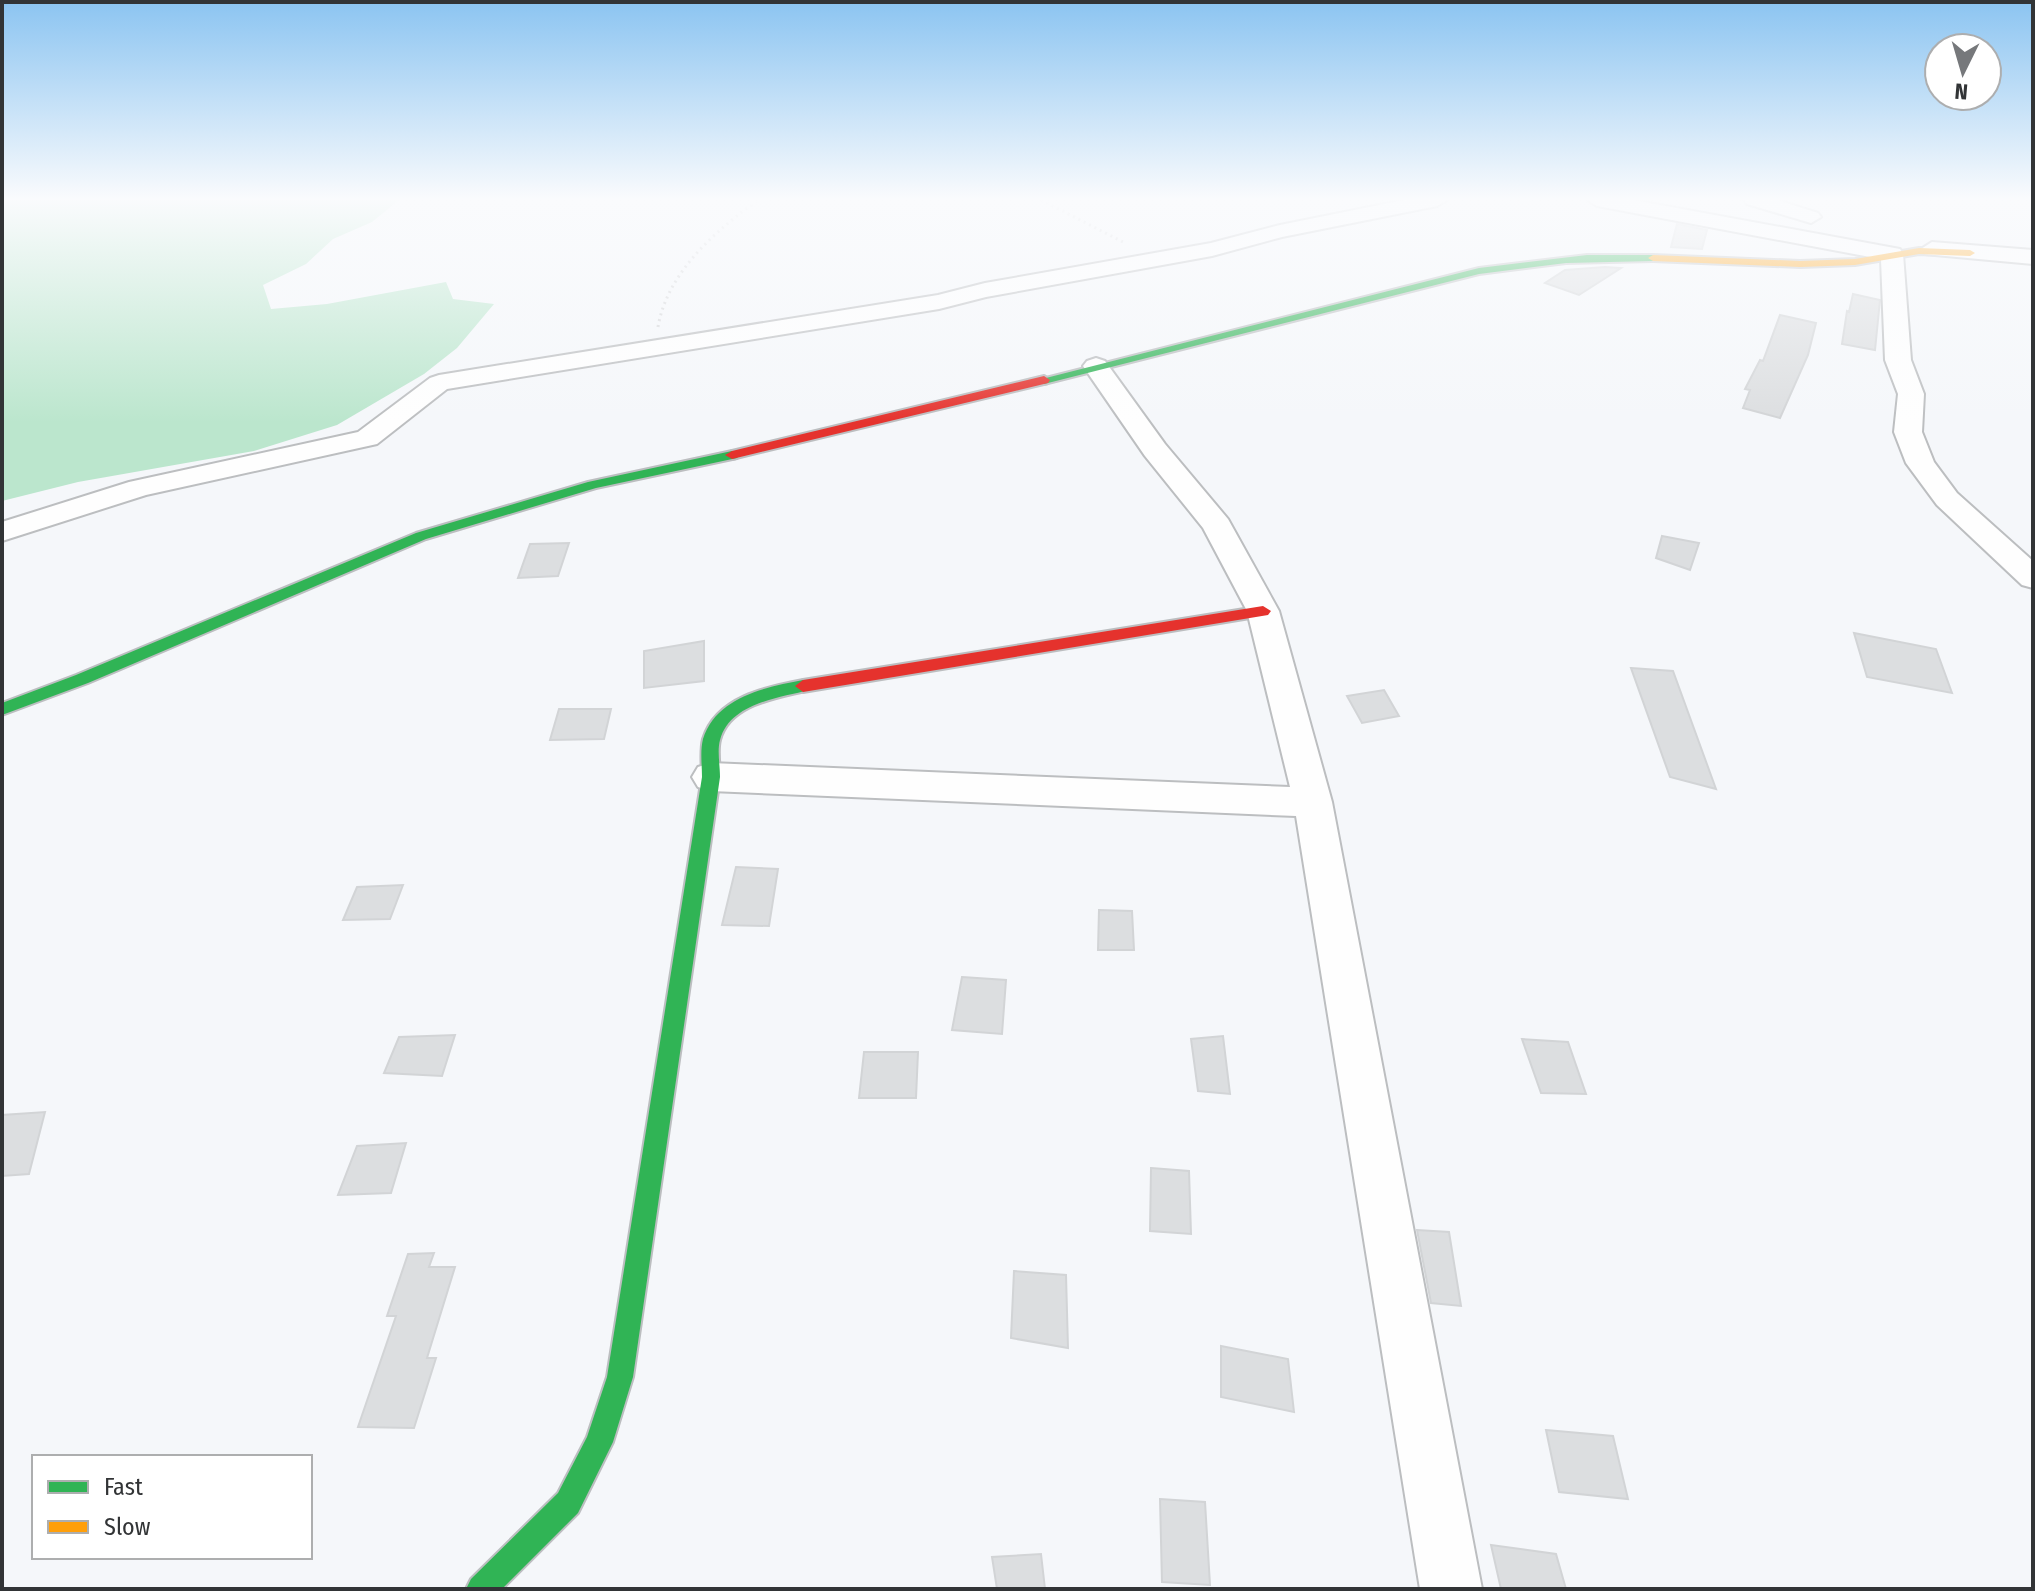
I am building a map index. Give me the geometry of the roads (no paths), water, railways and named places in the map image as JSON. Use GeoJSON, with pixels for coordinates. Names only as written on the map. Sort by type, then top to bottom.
{"type":"FeatureCollection","features":[{"type":"Feature","properties":{"kind":"street"},"geometry":{"type":"LineString","coordinates":[[2,532],[139,488],[367,438],[439,383],[939,302],[985,290],[1076,274]]}},
{"type":"Feature","properties":{"kind":"street"},"geometry":{"type":"LineString","coordinates":[[2,709],[82,679],[421,536],[593,485],[698,463],[1475,274]]}},
{"type":"Feature","properties":{"kind":"street"},"geometry":{"type":"LineString","coordinates":[[1893,274],[1898,360],[1911,394],[1908,432],[1920,463],[1947,499],[2033,578]]}},
{"type":"Feature","properties":{"kind":"street"},"geometry":{"type":"LineString","coordinates":[[1096,366],[1155,450],[1217,525],[1263,611],[1313,802],[1451,1589]]}},
{"type":"Feature","properties":{"kind":"street"},"geometry":{"type":"LineString","coordinates":[[481,1589],[568,1503],[599,1442],[620,1377],[711,777],[712,737],[730,712],[774,691],[1263,611]]}},
{"type":"Feature","properties":{"kind":"street"},"geometry":{"type":"LineString","coordinates":[[711,777],[1313,802]]}}]}
